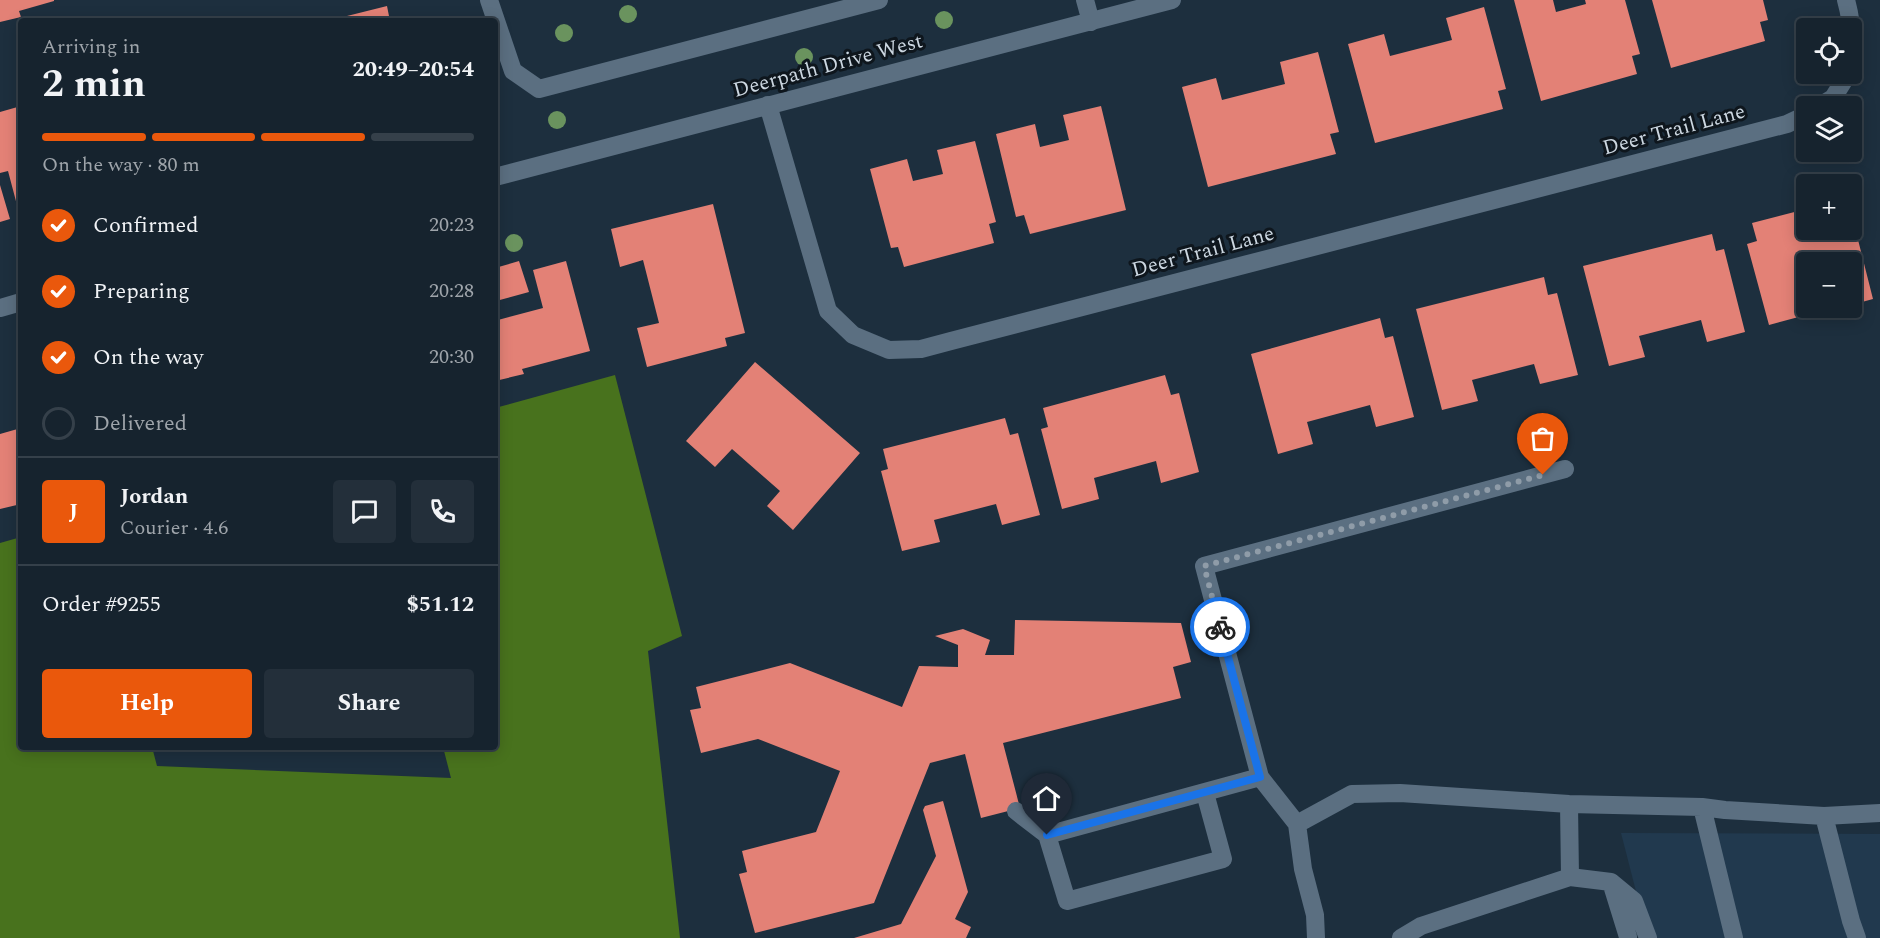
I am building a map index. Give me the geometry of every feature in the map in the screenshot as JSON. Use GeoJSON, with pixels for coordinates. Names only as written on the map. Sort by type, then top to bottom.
{"type":"FeatureCollection","features":[{"type":"Feature","properties":{"kind":"street"},"geometry":{"type":"LineString","coordinates":[[489,0],[495,18]]}},
{"type":"Feature","properties":{"kind":"street"},"geometry":{"type":"LineString","coordinates":[[498,27],[513,71],[539,89],[879,0]]}},
{"type":"Feature","properties":{"kind":"street"},"geometry":{"type":"LineString","coordinates":[[1085,0],[1091,21]]}},
{"type":"Feature","properties":{"kind":"street","name":"Deerpath Drive West"},"geometry":{"type":"LineString","coordinates":[[498,176],[1172,0]]}},
{"type":"Feature","properties":{"kind":"street"},"geometry":{"type":"LineString","coordinates":[[1846,0],[1850,18]]}},
{"type":"Feature","properties":{"kind":"street","name":"Deer Trail Lane"},"geometry":{"type":"LineString","coordinates":[[768,105],[828,311],[852,335],[889,350],[921,349],[1787,124],[1796,120]]}},
{"type":"Feature","properties":{"kind":"street"},"geometry":{"type":"LineString","coordinates":[[0,308],[18,303]]}},
{"type":"Feature","properties":{"kind":"street"},"geometry":{"type":"LineString","coordinates":[[1316,938],[1315,915],[1303,869],[1297,824],[1260,777],[1204,566],[1566,469]]}},
{"type":"Feature","properties":{"kind":"street"},"geometry":{"type":"LineString","coordinates":[[1047,835],[1260,777]]}},
{"type":"Feature","properties":{"kind":"street"},"geometry":{"type":"LineString","coordinates":[[1016,811],[1047,835],[1067,901],[1223,859],[1205,793]]}},
{"type":"Feature","properties":{"kind":"street"},"geometry":{"type":"LineString","coordinates":[[1297,824],[1352,794],[1400,793],[1569,804],[1702,807],[1824,816],[1880,813]]}},
{"type":"Feature","properties":{"kind":"street"},"geometry":{"type":"LineString","coordinates":[[1569,804],[1570,877]]}},
{"type":"Feature","properties":{"kind":"street"},"geometry":{"type":"LineString","coordinates":[[1702,807],[1734,938]]}},
{"type":"Feature","properties":{"kind":"street"},"geometry":{"type":"LineString","coordinates":[[1824,816],[1857,938]]}},
{"type":"Feature","properties":{"kind":"street"},"geometry":{"type":"LineString","coordinates":[[1401,938],[1420,926],[1570,877],[1611,882],[1634,901],[1648,938]]}},
{"type":"Feature","properties":{"kind":"street"},"geometry":{"type":"LineString","coordinates":[[1611,882],[1628,937]]}},
{"type":"Feature","properties":{"kind":"shaded area"},"geometry":{"type":"Polygon","coordinates":[[[1621,833],[1880,834],[1880,938],[1648,938],[1621,833]]]}},
{"type":"Feature","properties":{"kind":"green space"},"geometry":{"type":"Polygon","coordinates":[[[615,375],[682,636],[648,651],[680,938],[0,938],[0,543],[18,538],[18,750],[153,750],[157,766],[451,778],[444,750],[498,750],[498,407],[615,375]]]}},
{"type":"Feature","properties":{"kind":"building"},"geometry":{"type":"Polygon","coordinates":[[[0,0],[54,1],[19,11],[21,17],[0,22],[0,0]]]}},
{"type":"Feature","properties":{"kind":"building"},"geometry":{"type":"Polygon","coordinates":[[[1514,0],[1553,0],[1556,12],[1586,4],[1585,0],[1625,0],[1640,54],[1632,56],[1637,74],[1541,101],[1514,0]]]}},
{"type":"Feature","properties":{"kind":"building"},"geometry":{"type":"Polygon","coordinates":[[[1652,0],[1763,0],[1768,20],[1760,22],[1765,41],[1671,68],[1652,0]]]}},
{"type":"Feature","properties":{"kind":"building"},"geometry":{"type":"Polygon","coordinates":[[[387,6],[389,18],[339,18],[387,6]]]}},
{"type":"Feature","properties":{"kind":"building"},"geometry":{"type":"Polygon","coordinates":[[[1484,7],[1506,89],[1498,91],[1503,109],[1375,143],[1348,44],[1384,34],[1390,56],[1452,40],[1446,18],[1484,7]]]}},
{"type":"Feature","properties":{"kind":"building"},"geometry":{"type":"Polygon","coordinates":[[[1318,52],[1339,132],[1330,134],[1336,154],[1208,187],[1182,87],[1216,78],[1222,100],[1285,84],[1280,62],[1318,52]]]}},
{"type":"Feature","properties":{"kind":"building"},"geometry":{"type":"Polygon","coordinates":[[[1101,106],[1126,210],[1030,234],[1024,215],[1016,217],[996,134],[1035,124],[1040,147],[1069,140],[1063,115],[1101,106]]]}},
{"type":"Feature","properties":{"kind":"building"},"geometry":{"type":"Polygon","coordinates":[[[18,107],[17,205],[8,171],[0,173],[0,112],[18,107]]]}},
{"type":"Feature","properties":{"kind":"building"},"geometry":{"type":"Polygon","coordinates":[[[975,141],[996,222],[989,224],[994,243],[904,267],[898,247],[891,248],[870,169],[907,159],[913,181],[943,174],[937,150],[975,141]]]}},
{"type":"Feature","properties":{"kind":"building"},"geometry":{"type":"Polygon","coordinates":[[[0,185],[10,219],[0,222],[0,185]]]}},
{"type":"Feature","properties":{"kind":"building"},"geometry":{"type":"Polygon","coordinates":[[[713,204],[745,333],[725,338],[727,346],[647,367],[637,328],[659,323],[643,260],[620,267],[611,229],[713,204]]]}},
{"type":"Feature","properties":{"kind":"building"},"geometry":{"type":"Polygon","coordinates":[[[1796,212],[1796,240],[1858,240],[1861,252],[1796,252],[1796,318],[1769,325],[1747,244],[1757,241],[1752,223],[1796,212]]]}},
{"type":"Feature","properties":{"kind":"building"},"geometry":{"type":"Polygon","coordinates":[[[1712,234],[1716,251],[1724,249],[1745,332],[1707,342],[1701,320],[1639,336],[1645,357],[1609,366],[1583,266],[1712,234]]]}},
{"type":"Feature","properties":{"kind":"building"},"geometry":{"type":"Polygon","coordinates":[[[1862,256],[1873,299],[1862,302],[1862,256]]]}},
{"type":"Feature","properties":{"kind":"building"},"geometry":{"type":"Polygon","coordinates":[[[519,261],[529,292],[498,300],[498,267],[519,261]]]}},
{"type":"Feature","properties":{"kind":"building"},"geometry":{"type":"Polygon","coordinates":[[[566,261],[590,351],[522,369],[524,374],[498,380],[498,320],[543,308],[533,270],[566,261]]]}},
{"type":"Feature","properties":{"kind":"building"},"geometry":{"type":"Polygon","coordinates":[[[1544,277],[1548,295],[1557,293],[1578,375],[1540,384],[1534,364],[1472,380],[1478,401],[1442,410],[1416,309],[1544,277]]]}},
{"type":"Feature","properties":{"kind":"building"},"geometry":{"type":"Polygon","coordinates":[[[1380,318],[1385,338],[1393,336],[1414,417],[1376,427],[1370,405],[1307,422],[1313,444],[1278,454],[1251,354],[1380,318]]]}},
{"type":"Feature","properties":{"kind":"building"},"geometry":{"type":"Polygon","coordinates":[[[755,362],[860,453],[793,530],[767,506],[780,491],[732,449],[715,467],[686,441],[755,362]]]}},
{"type":"Feature","properties":{"kind":"building"},"geometry":{"type":"Polygon","coordinates":[[[1165,375],[1171,395],[1179,393],[1199,472],[1161,483],[1156,461],[1094,478],[1099,499],[1062,509],[1041,429],[1048,427],[1043,408],[1165,375]]]}},
{"type":"Feature","properties":{"kind":"building"},"geometry":{"type":"Polygon","coordinates":[[[1005,418],[1010,435],[1018,433],[1040,515],[1002,525],[996,504],[934,520],[940,542],[902,551],[881,471],[888,469],[883,449],[1005,418]]]}},
{"type":"Feature","properties":{"kind":"building"},"geometry":{"type":"Polygon","coordinates":[[[18,429],[18,505],[0,509],[0,434],[18,429]]]}},
{"type":"Feature","properties":{"kind":"building"},"geometry":{"type":"Polygon","coordinates":[[[1015,620],[1181,623],[1191,662],[1173,667],[1181,698],[1003,743],[1020,808],[981,818],[965,754],[930,763],[874,903],[755,933],[739,874],[747,872],[742,851],[816,832],[840,771],[758,739],[701,753],[690,710],[701,708],[696,687],[790,663],[902,707],[919,666],[958,667],[958,645],[935,636],[963,629],[990,640],[985,655],[1014,655],[1015,620]]]}},
{"type":"Feature","properties":{"kind":"building"},"geometry":{"type":"Polygon","coordinates":[[[943,801],[968,892],[955,919],[971,927],[966,938],[854,938],[901,924],[936,856],[923,810],[925,806],[943,801]]]}},
{"type":"Feature","properties":{"kind":"way so far"},"geometry":{"type":"LineString","coordinates":[[1220,627],[1204,566],[1543,475]]}},
{"type":"Feature","properties":{"kind":"route"},"geometry":{"type":"LineString","coordinates":[[1047,835],[1260,777],[1220,627]]}}]}
